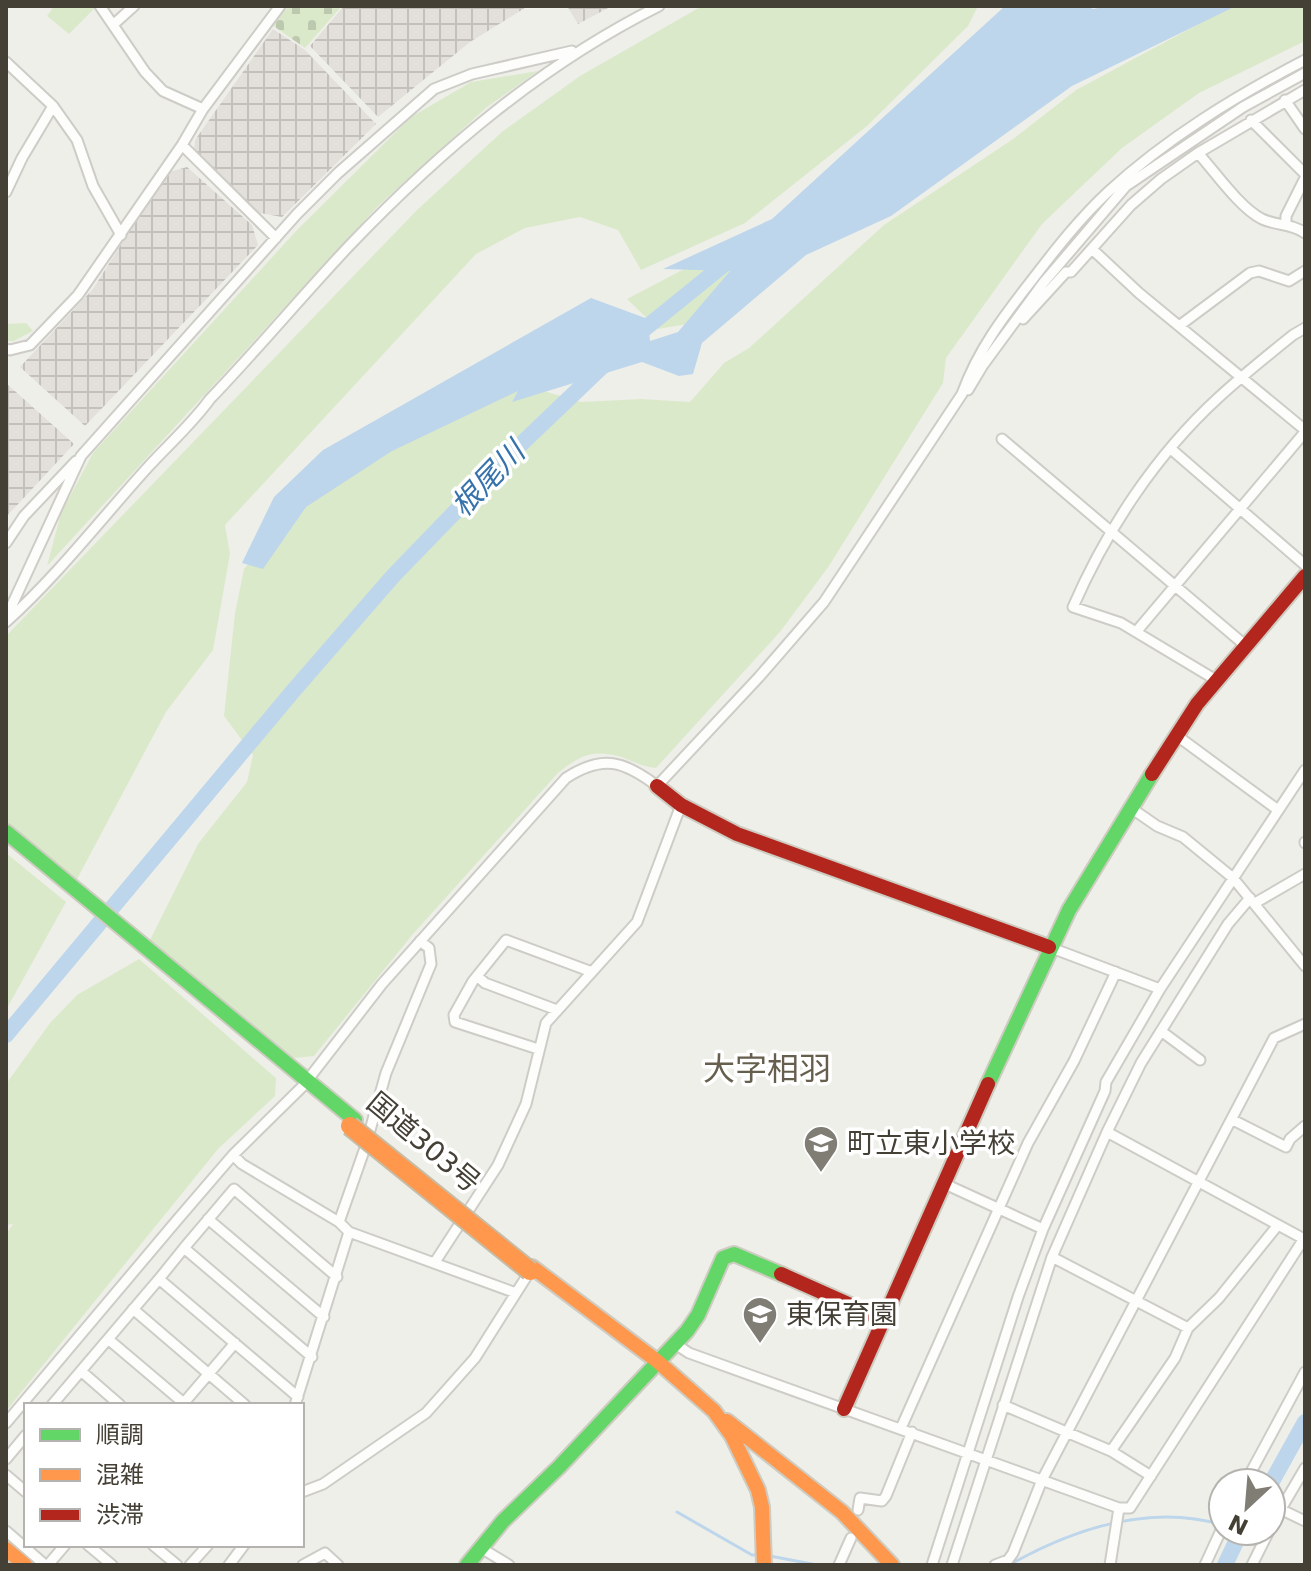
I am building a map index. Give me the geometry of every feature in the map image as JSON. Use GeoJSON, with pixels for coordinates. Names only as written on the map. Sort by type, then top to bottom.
{"type":"FeatureCollection","features":[{"type":"Feature","properties":{"kind":"main road"},"geometry":{"type":"LineString","coordinates":[[844,1409],[1049,947],[1176,735],[1216,680],[1305,576]]}},
{"type":"Feature","properties":{"kind":"main road"},"geometry":{"type":"LineString","coordinates":[[657,786],[681,805],[737,834],[1049,947]]}},
{"type":"Feature","properties":{"kind":"main road","name":"国道303号"},"geometry":{"type":"LineString","coordinates":[[6,832],[298,1078]]}},
{"type":"Feature","properties":{"kind":"main road","name":"国道303号"},"geometry":{"type":"LineString","coordinates":[[6,843],[531,1269],[714,1411],[747,1464],[762,1507],[764,1565]]}},
{"type":"Feature","properties":{"kind":"main road"},"geometry":{"type":"LineString","coordinates":[[467,1565],[503,1521],[559,1467],[687,1331],[698,1315],[723,1258],[734,1254],[884,1320]]}},
{"type":"Feature","properties":{"kind":"main road","name":"国道303号"},"geometry":{"type":"LineString","coordinates":[[654,1364],[708,1416],[726,1440],[742,1468],[762,1523]]}},
{"type":"Feature","properties":{"kind":"main road"},"geometry":{"type":"LineString","coordinates":[[714,1411],[842,1512],[892,1565]]}},
{"type":"Feature","properties":{"kind":"main road"},"geometry":{"type":"LineString","coordinates":[[6,1549],[25,1565]]}},
{"type":"Feature","properties":{"kind":"street"},"geometry":{"type":"LineString","coordinates":[[100,6],[145,72],[163,91],[203,109]]}},
{"type":"Feature","properties":{"kind":"street"},"geometry":{"type":"LineString","coordinates":[[114,24],[134,6]]}},
{"type":"Feature","properties":{"kind":"street"},"geometry":{"type":"LineString","coordinates":[[6,349],[30,345],[78,295],[182,145],[203,109],[280,6]]}},
{"type":"Feature","properties":{"kind":"street"},"geometry":{"type":"LineString","coordinates":[[637,17],[649,6]]}},
{"type":"Feature","properties":{"kind":"street"},"geometry":{"type":"LineString","coordinates":[[6,620],[29,601],[370,226],[491,113],[579,49],[659,6]]}},
{"type":"Feature","properties":{"kind":"street"},"geometry":{"type":"LineString","coordinates":[[6,543],[24,516],[276,238],[338,173],[434,89],[472,74],[579,49]]}},
{"type":"Feature","properties":{"kind":"street"},"geometry":{"type":"LineString","coordinates":[[6,1423],[298,1078],[546,799],[583,767],[618,763],[635,770],[657,786],[759,677],[824,602],[962,394],[979,352],[994,329],[1036,274],[1105,195],[1149,156],[1213,111],[1305,60]]}},
{"type":"Feature","properties":{"kind":"street"},"geometry":{"type":"LineString","coordinates":[[6,62],[53,106],[77,140],[93,186],[121,235]]}},
{"type":"Feature","properties":{"kind":"street"},"geometry":{"type":"LineString","coordinates":[[962,394],[968,391],[1012,324],[1126,186],[1243,107],[1305,73]]}},
{"type":"Feature","properties":{"kind":"street"},"geometry":{"type":"LineString","coordinates":[[1012,324],[1019,323],[1066,272],[1071,272],[1131,205],[1161,179],[1251,120],[1305,90]]}},
{"type":"Feature","properties":{"kind":"street"},"geometry":{"type":"LineString","coordinates":[[1285,100],[1305,129]]}},
{"type":"Feature","properties":{"kind":"street"},"geometry":{"type":"LineString","coordinates":[[6,192],[53,106]]}},
{"type":"Feature","properties":{"kind":"street"},"geometry":{"type":"LineString","coordinates":[[1251,120],[1305,176],[1286,216],[1286,224]]}},
{"type":"Feature","properties":{"kind":"street"},"geometry":{"type":"LineString","coordinates":[[182,145],[276,238]]}},
{"type":"Feature","properties":{"kind":"street"},"geometry":{"type":"LineString","coordinates":[[1198,153],[1253,213],[1305,233]]}},
{"type":"Feature","properties":{"kind":"street"},"geometry":{"type":"LineString","coordinates":[[1092,249],[1305,431],[1136,632]]}},
{"type":"Feature","properties":{"kind":"street"},"geometry":{"type":"LineString","coordinates":[[1179,326],[1250,273],[1259,271],[1289,281],[1305,271]]}},
{"type":"Feature","properties":{"kind":"street"},"geometry":{"type":"LineString","coordinates":[[1216,680],[1121,623],[1073,607],[1143,481],[1217,399],[1305,328]]}},
{"type":"Feature","properties":{"kind":"street"},"geometry":{"type":"LineString","coordinates":[[1002,439],[1246,646]]}},
{"type":"Feature","properties":{"kind":"street"},"geometry":{"type":"LineString","coordinates":[[1171,449],[1305,565]]}},
{"type":"Feature","properties":{"kind":"street"},"geometry":{"type":"LineString","coordinates":[[6,620],[81,456]]}},
{"type":"Feature","properties":{"kind":"street"},"geometry":{"type":"LineString","coordinates":[[1176,735],[1278,810]]}},
{"type":"Feature","properties":{"kind":"street"},"geometry":{"type":"LineString","coordinates":[[932,1565],[1018,1297],[1043,1229],[1105,1091],[1106,1082],[1160,989],[1305,770]]}},
{"type":"Feature","properties":{"kind":"street"},"geometry":{"type":"LineString","coordinates":[[435,1262],[498,1165],[526,1104],[546,1023],[637,922],[681,805]]}},
{"type":"Feature","properties":{"kind":"street"},"geometry":{"type":"LineString","coordinates":[[1131,808],[1157,826],[1183,837],[1233,878],[1305,966]]}},
{"type":"Feature","properties":{"kind":"street"},"geometry":{"type":"LineString","coordinates":[[952,1565],[1052,1257],[1141,1063],[1228,924],[1253,901],[1305,874]]}},
{"type":"Feature","properties":{"kind":"street"},"geometry":{"type":"LineString","coordinates":[[538,1049],[455,1022],[454,1015],[477,976],[506,940],[592,972]]}},
{"type":"Feature","properties":{"kind":"street"},"geometry":{"type":"LineString","coordinates":[[339,1222],[365,1148],[386,1073],[431,964],[429,948],[420,941]]}},
{"type":"Feature","properties":{"kind":"street"},"geometry":{"type":"LineString","coordinates":[[1049,947],[1160,989]]}},
{"type":"Feature","properties":{"kind":"street"},"geometry":{"type":"LineString","coordinates":[[901,1428],[1028,1143],[1074,1061],[1116,972]]}},
{"type":"Feature","properties":{"kind":"street"},"geometry":{"type":"LineString","coordinates":[[477,976],[485,983],[557,1010]]}},
{"type":"Feature","properties":{"kind":"street"},"geometry":{"type":"LineString","coordinates":[[995,1565],[1008,1560],[1013,1553],[1042,1480],[1274,1038],[1305,1024]]}},
{"type":"Feature","properties":{"kind":"street"},"geometry":{"type":"LineString","coordinates":[[1161,1031],[1200,1060]]}},
{"type":"Feature","properties":{"kind":"street"},"geometry":{"type":"LineString","coordinates":[[1233,1120],[1286,1147],[1290,1139],[1305,1126]]}},
{"type":"Feature","properties":{"kind":"street"},"geometry":{"type":"LineString","coordinates":[[674,1343],[689,1353],[912,1432],[1119,1511],[1130,1508],[1304,1238],[1107,1132]]}},
{"type":"Feature","properties":{"kind":"street"},"geometry":{"type":"LineString","coordinates":[[233,1155],[242,1164],[339,1222],[349,1232],[516,1293]]}},
{"type":"Feature","properties":{"kind":"street"},"geometry":{"type":"LineString","coordinates":[[945,1184],[1043,1229]]}},
{"type":"Feature","properties":{"kind":"street"},"geometry":{"type":"LineString","coordinates":[[54,1403],[234,1189],[337,1277]]}},
{"type":"Feature","properties":{"kind":"street"},"geometry":{"type":"LineString","coordinates":[[208,1219],[324,1317]]}},
{"type":"Feature","properties":{"kind":"street"},"geometry":{"type":"LineString","coordinates":[[1111,1451],[1175,1358],[1188,1328],[1219,1298],[1278,1225]]}},
{"type":"Feature","properties":{"kind":"street"},"geometry":{"type":"LineString","coordinates":[[159,1279],[297,1401],[349,1232]]}},
{"type":"Feature","properties":{"kind":"street"},"geometry":{"type":"LineString","coordinates":[[184,1248],[312,1357]]}},
{"type":"Feature","properties":{"kind":"street"},"geometry":{"type":"LineString","coordinates":[[1052,1257],[1188,1328]]}},
{"type":"Feature","properties":{"kind":"street"},"geometry":{"type":"LineString","coordinates":[[304,1491],[323,1484],[426,1413],[475,1358],[531,1269]]}},
{"type":"Feature","properties":{"kind":"street"},"geometry":{"type":"LineString","coordinates":[[133,1309],[243,1403]]}},
{"type":"Feature","properties":{"kind":"street"},"geometry":{"type":"LineString","coordinates":[[108,1339],[183,1403]]}},
{"type":"Feature","properties":{"kind":"street"},"geometry":{"type":"LineString","coordinates":[[185,1403],[235,1343]]}},
{"type":"Feature","properties":{"kind":"street"},"geometry":{"type":"LineString","coordinates":[[81,1371],[118,1403]]}},
{"type":"Feature","properties":{"kind":"street"},"geometry":{"type":"LineString","coordinates":[[1254,1467],[1305,1372]]}},
{"type":"Feature","properties":{"kind":"street"},"geometry":{"type":"LineString","coordinates":[[1003,1405],[1111,1451],[1151,1476]]}},
{"type":"Feature","properties":{"kind":"street"},"geometry":{"type":"LineString","coordinates":[[858,1510],[860,1498],[882,1501],[886,1496],[912,1432]]}},
{"type":"Feature","properties":{"kind":"street"},"geometry":{"type":"LineString","coordinates":[[6,1459],[24,1438]]}},
{"type":"Feature","properties":{"kind":"street"},"geometry":{"type":"LineString","coordinates":[[1287,1498],[1305,1468]]}},
{"type":"Feature","properties":{"kind":"street"},"geometry":{"type":"LineString","coordinates":[[6,1475],[24,1490]]}},
{"type":"Feature","properties":{"kind":"street"},"geometry":{"type":"LineString","coordinates":[[1110,1565],[1119,1511]]}},
{"type":"Feature","properties":{"kind":"street"},"geometry":{"type":"LineString","coordinates":[[6,1531],[24,1546]]}},
{"type":"Feature","properties":{"kind":"street"},"geometry":{"type":"LineString","coordinates":[[839,1565],[851,1538]]}},
{"type":"Feature","properties":{"kind":"street"},"geometry":{"type":"LineString","coordinates":[[25,1547],[47,1565],[63,1547]]}},
{"type":"Feature","properties":{"kind":"street"},"geometry":{"type":"LineString","coordinates":[[90,1547],[112,1565]]}},
{"type":"Feature","properties":{"kind":"street"},"geometry":{"type":"LineString","coordinates":[[155,1547],[177,1565]]}},
{"type":"Feature","properties":{"kind":"street"},"geometry":{"type":"LineString","coordinates":[[190,1565],[206,1547]]}},
{"type":"Feature","properties":{"kind":"street"},"geometry":{"type":"LineString","coordinates":[[229,1565],[242,1547]]}},
{"type":"Feature","properties":{"kind":"street"},"geometry":{"type":"LineString","coordinates":[[1252,1565],[1261,1547]]}},
{"type":"Feature","properties":{"kind":"street"},"geometry":{"type":"LineString","coordinates":[[481,1548],[509,1565]]}},
{"type":"Feature","properties":{"kind":"street"},"geometry":{"type":"LineString","coordinates":[[303,1565],[325,1553],[332,1563]]}},
{"type":"Feature","properties":{"kind":"shaded area"},"geometry":{"type":"Polygon","coordinates":[[[344,6],[528,6],[470,42],[378,117],[310,46],[344,6]]]}},
{"type":"Feature","properties":{"kind":"shaded area"},"geometry":{"type":"Polygon","coordinates":[[[567,6],[612,6],[578,24],[567,6]]]}},
{"type":"Feature","properties":{"kind":"shaded area"},"geometry":{"type":"Polygon","coordinates":[[[273,29],[305,50],[376,124],[282,217],[260,213],[194,150],[195,140],[273,29]]]}},
{"type":"Feature","properties":{"kind":"shaded area"},"geometry":{"type":"Polygon","coordinates":[[[187,167],[252,225],[258,245],[85,426],[20,367],[93,289],[166,173],[187,167]]]}},
{"type":"Feature","properties":{"kind":"shaded area"},"geometry":{"type":"Polygon","coordinates":[[[6,383],[74,444],[6,517],[6,383]]]}},
{"type":"Feature","properties":{"kind":"green space"},"geometry":{"type":"Polygon","coordinates":[[[54,6],[97,6],[69,34],[47,16],[54,6]]]}},
{"type":"Feature","properties":{"kind":"green space"},"geometry":{"type":"Polygon","coordinates":[[[289,6],[342,6],[305,48],[272,25],[289,6]]]}},
{"type":"Feature","properties":{"kind":"green space"},"geometry":{"type":"Polygon","coordinates":[[[702,6],[978,6],[968,26],[867,126],[745,223],[641,270],[618,230],[580,217],[525,228],[476,254],[225,525],[230,554],[213,650],[166,712],[76,881],[6,822],[6,636],[417,210],[503,131],[580,76],[702,6]]]}},
{"type":"Feature","properties":{"kind":"green space"},"geometry":{"type":"Polygon","coordinates":[[[1232,6],[1305,6],[1305,41],[1199,93],[1122,148],[1042,224],[946,358],[943,383],[829,566],[780,632],[656,768],[600,753],[579,759],[558,773],[413,934],[314,1056],[294,1058],[149,942],[198,844],[247,782],[253,755],[224,716],[235,613],[244,569],[314,488],[506,380],[581,402],[641,399],[690,402],[724,363],[749,348],[884,225],[1013,139],[1076,90],[1232,6]]]}},
{"type":"Feature","properties":{"kind":"green space"},"geometry":{"type":"Polygon","coordinates":[[[538,71],[487,107],[378,206],[47,566],[61,513],[93,453],[297,230],[411,117],[471,82],[538,71]]]}},
{"type":"Feature","properties":{"kind":"green space"},"geometry":{"type":"Polygon","coordinates":[[[812,230],[723,318],[658,329],[627,299],[726,247],[812,230]]]}},
{"type":"Feature","properties":{"kind":"green space"},"geometry":{"type":"Polygon","coordinates":[[[26,323],[33,331],[14,341],[6,341],[6,324],[26,323]]]}},
{"type":"Feature","properties":{"kind":"green space"},"geometry":{"type":"Polygon","coordinates":[[[6,853],[66,902],[6,1010],[6,853]]]}},
{"type":"Feature","properties":{"kind":"green space"},"geometry":{"type":"Polygon","coordinates":[[[139,959],[276,1078],[275,1096],[218,1149],[6,1411],[6,1234],[13,1224],[6,1225],[6,1084],[50,1023],[77,995],[139,959]]]}},
{"type":"Feature","properties":{"kind":"water"},"geometry":{"type":"Polygon","coordinates":[[[1005,6],[1082,6],[1094,9],[1105,6],[1236,6],[1072,86],[891,216],[806,255],[702,343],[693,374],[679,376],[642,362],[512,402],[518,391],[392,451],[306,507],[263,569],[242,563],[274,497],[323,450],[591,298],[648,319],[650,341],[678,332],[730,271],[663,269],[772,219],[1005,6]]]}},
{"type":"Feature","properties":{"kind":"waterway","name":"根尾川"},"geometry":{"type":"LineString","coordinates":[[632,339],[732,258]]}},
{"type":"Feature","properties":{"kind":"waterway","name":"根尾川"},"geometry":{"type":"LineString","coordinates":[[6,1035],[393,576],[517,448],[606,363]]}},
{"type":"Feature","properties":{"kind":"waterway"},"geometry":{"type":"LineString","coordinates":[[1280,1467],[1305,1422]]}},
{"type":"Feature","properties":{"kind":"waterway"},"geometry":{"type":"LineString","coordinates":[[677,1512],[752,1555],[758,1555]]}},
{"type":"Feature","properties":{"kind":"waterway"},"geometry":{"type":"LineString","coordinates":[[1009,1565],[1059,1540],[1112,1523],[1167,1517],[1207,1522]]}},
{"type":"Feature","properties":{"kind":"waterway"},"geometry":{"type":"LineString","coordinates":[[1225,1565],[1233,1547]]}},
{"type":"Feature","properties":{"kind":"waterway"},"geometry":{"type":"LineString","coordinates":[[770,1556],[817,1565]]}},
{"type":"Feature","properties":{"kind":"traffic: fast"},"geometry":{"type":"LineString","coordinates":[[988,1084],[1069,910],[1152,774]]}},
{"type":"Feature","properties":{"kind":"traffic: fast"},"geometry":{"type":"LineString","coordinates":[[6,832],[355,1120]]}},
{"type":"Feature","properties":{"kind":"traffic: fast"},"geometry":{"type":"LineString","coordinates":[[467,1565],[503,1521],[559,1467],[687,1331],[698,1315],[723,1258],[734,1254],[781,1274]]}},
{"type":"Feature","properties":{"kind":"traffic: slow"},"geometry":{"type":"LineString","coordinates":[[350,1126],[530,1271]]}},
{"type":"Feature","properties":{"kind":"traffic: slow"},"geometry":{"type":"LineString","coordinates":[[532,1267],[657,1361],[714,1411],[732,1436],[758,1490],[762,1507],[764,1565]]}},
{"type":"Feature","properties":{"kind":"traffic: slow"},"geometry":{"type":"LineString","coordinates":[[727,1421],[842,1512],[892,1565]]}},
{"type":"Feature","properties":{"kind":"traffic: slow"},"geometry":{"type":"LineString","coordinates":[[6,1549],[25,1565]]}},
{"type":"Feature","properties":{"kind":"traffic: jam"},"geometry":{"type":"LineString","coordinates":[[1152,774],[1197,704],[1305,576]]}},
{"type":"Feature","properties":{"kind":"traffic: jam"},"geometry":{"type":"LineString","coordinates":[[657,786],[681,805],[737,834],[1049,947]]}},
{"type":"Feature","properties":{"kind":"traffic: jam"},"geometry":{"type":"LineString","coordinates":[[844,1409],[988,1084]]}},
{"type":"Feature","properties":{"kind":"traffic: jam"},"geometry":{"type":"LineString","coordinates":[[781,1274],[884,1320]]}},
{"type":"Feature","properties":{"kind":"place","name":"町立東小学校"},"geometry":{"type":"Point","coordinates":[821,1174]}},
{"type":"Feature","properties":{"kind":"place","name":"東保育園"},"geometry":{"type":"Point","coordinates":[760,1345]}},
{"type":"Feature","properties":{"kind":"district","name":"大字相羽"},"geometry":{"type":"Point","coordinates":[767,1069]}}]}
